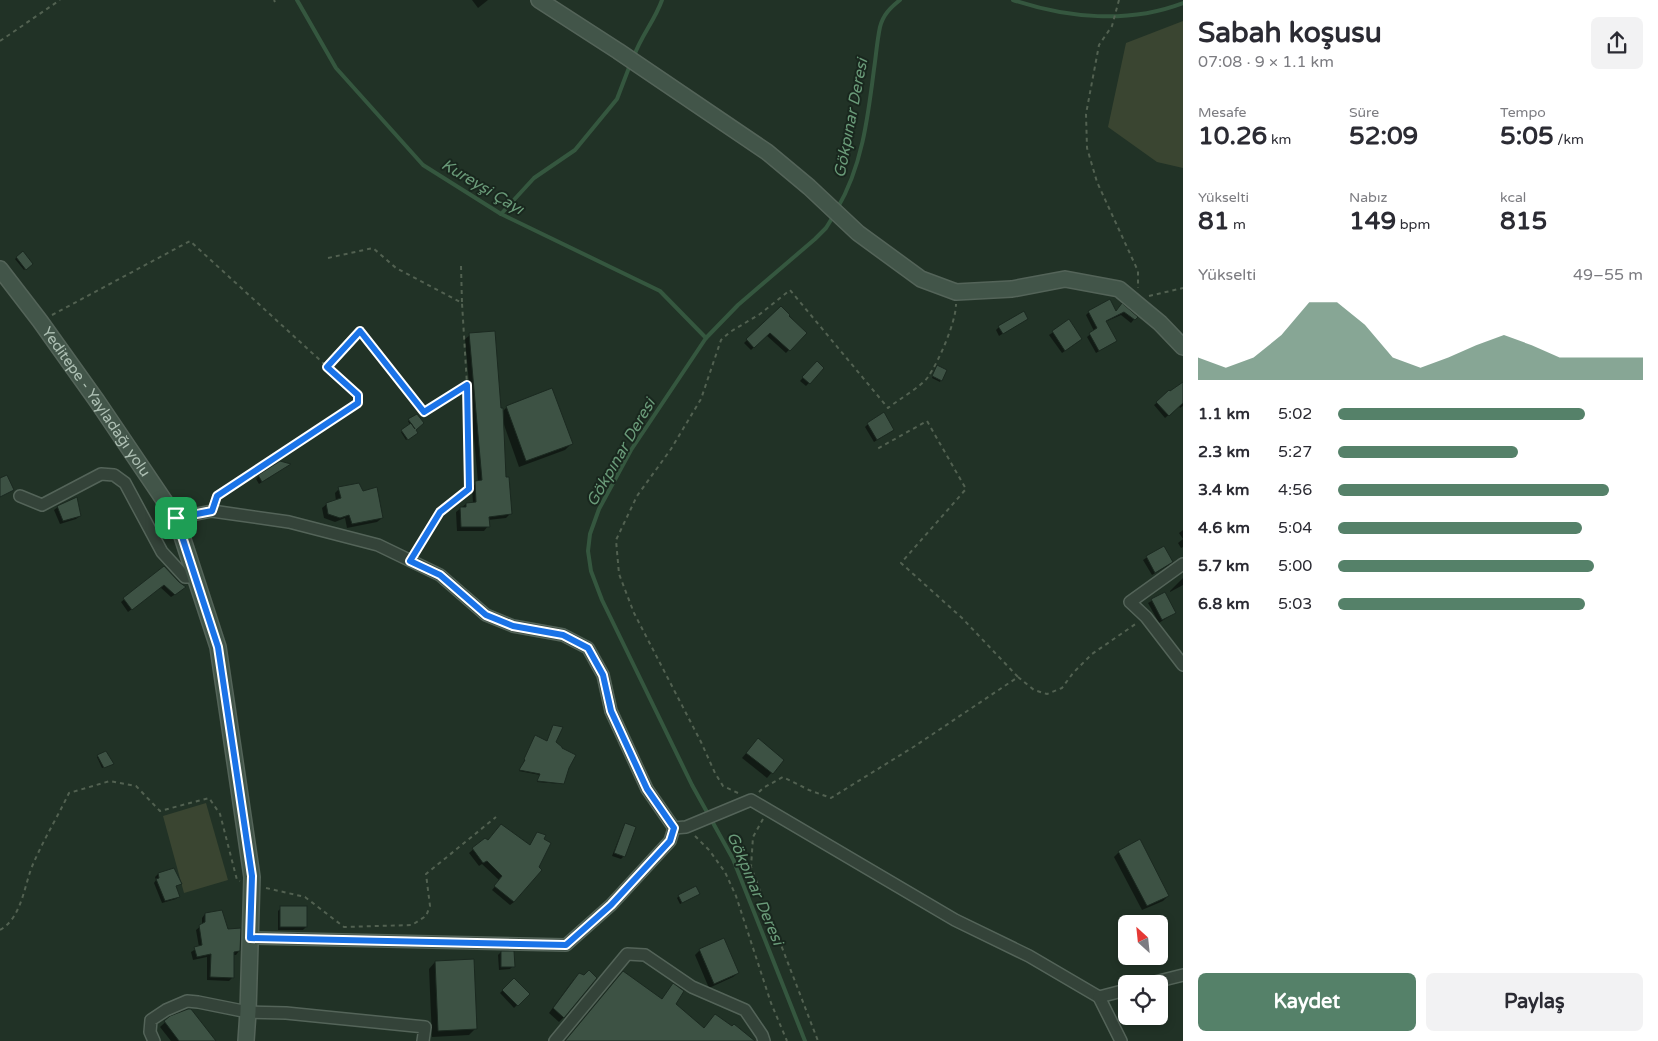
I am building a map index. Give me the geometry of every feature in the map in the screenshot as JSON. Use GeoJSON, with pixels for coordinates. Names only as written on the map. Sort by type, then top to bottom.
{"type":"FeatureCollection","features":[{"type":"Feature","properties":{"kind":"main road"},"geometry":{"type":"LineString","coordinates":[[539,0],[767,152],[809,187],[858,234],[921,279],[956,292],[1012,289],[1065,280],[1119,289],[1138,301],[1183,347]]}},
{"type":"Feature","properties":{"kind":"main road","name":"Yeditepe - Yayladağı yolu"},"geometry":{"type":"LineString","coordinates":[[0,269],[97,401],[176,518],[218,647],[252,876],[246,1041]]}},
{"type":"Feature","properties":{"kind":"street"},"geometry":{"type":"LineString","coordinates":[[20,496],[42,505],[101,474],[114,474],[125,482],[162,552],[185,577],[195,577]]}},
{"type":"Feature","properties":{"kind":"street"},"geometry":{"type":"LineString","coordinates":[[176,518],[212,511],[289,522],[378,545],[440,575],[486,615],[513,626],[563,635],[588,648],[603,675],[611,711],[647,789],[680,828]]}},
{"type":"Feature","properties":{"kind":"street"},"geometry":{"type":"LineString","coordinates":[[1183,564],[1130,602],[1146,617],[1183,665]]}},
{"type":"Feature","properties":{"kind":"street"},"geometry":{"type":"LineString","coordinates":[[250,938],[566,945],[611,905],[680,828],[751,800],[947,915],[1029,956],[1099,998],[1121,1041]]}},
{"type":"Feature","properties":{"kind":"street"},"geometry":{"type":"LineString","coordinates":[[555,1041],[627,954],[645,955],[692,988],[745,1010],[761,1039]]}},
{"type":"Feature","properties":{"kind":"street"},"geometry":{"type":"LineString","coordinates":[[1168,979],[1183,975]]}},
{"type":"Feature","properties":{"kind":"street"},"geometry":{"type":"LineString","coordinates":[[1099,998],[1118,992]]}},
{"type":"Feature","properties":{"kind":"street"},"geometry":{"type":"LineString","coordinates":[[154,1041],[150,1032],[151,1020],[166,1010],[187,1001],[248,1012],[286,1013],[425,1027],[423,1041]]}},
{"type":"Feature","properties":{"kind":"path"},"geometry":{"type":"LineString","coordinates":[[0,41],[60,0]]}},
{"type":"Feature","properties":{"kind":"path"},"geometry":{"type":"LineString","coordinates":[[1119,0],[1112,26],[1099,45],[1086,114],[1087,148],[1097,182],[1138,271],[1138,301],[1183,288]]}},
{"type":"Feature","properties":{"kind":"path"},"geometry":{"type":"LineString","coordinates":[[40,321],[190,241],[358,395],[358,403],[217,496],[212,511]]}},
{"type":"Feature","properties":{"kind":"path"},"geometry":{"type":"LineString","coordinates":[[328,258],[372,248],[396,268],[462,303]]}},
{"type":"Feature","properties":{"kind":"path"},"geometry":{"type":"LineString","coordinates":[[410,561],[440,512],[469,489],[467,385],[461,266]]}},
{"type":"Feature","properties":{"kind":"path"},"geometry":{"type":"LineString","coordinates":[[956,292],[956,312],[947,339],[928,378],[888,408],[790,290],[760,314],[730,332],[721,340],[701,399],[670,449],[637,496],[616,540],[619,574],[634,613],[702,742],[715,773],[723,786],[751,800],[763,788],[783,778],[832,798],[916,746],[1018,677]]}},
{"type":"Feature","properties":{"kind":"path"},"geometry":{"type":"LineString","coordinates":[[327,367],[360,331],[424,412],[467,385]]}},
{"type":"Feature","properties":{"kind":"path"},"geometry":{"type":"LineString","coordinates":[[877,449],[927,421],[966,489],[901,563],[962,618],[1018,677],[1034,690],[1047,694],[1062,688],[1073,673],[1092,654],[1146,617]]}},
{"type":"Feature","properties":{"kind":"path"},"geometry":{"type":"LineString","coordinates":[[0,930],[6,926],[21,903],[33,863],[69,793],[110,781],[136,786],[160,811],[209,798],[220,814],[237,880],[305,897],[344,927],[412,925],[426,916],[430,906],[426,874],[496,817]]}},
{"type":"Feature","properties":{"kind":"path"},"geometry":{"type":"LineString","coordinates":[[768,811],[753,837],[751,867],[818,1041]]}},
{"type":"Feature","properties":{"kind":"path"},"geometry":{"type":"LineString","coordinates":[[680,828],[710,850],[725,872],[736,896],[771,1003],[787,1041]]}},
{"type":"Feature","properties":{"kind":"green space"},"geometry":{"type":"Polygon","coordinates":[[[1183,21],[1183,168],[1157,162],[1108,127],[1126,43],[1183,21]]]}},
{"type":"Feature","properties":{"kind":"green space"},"geometry":{"type":"Polygon","coordinates":[[[206,803],[228,880],[184,893],[163,816],[206,803]]]}},
{"type":"Feature","properties":{"kind":"building"},"geometry":{"type":"Polygon","coordinates":[[[23,251],[33,264],[26,270],[16,257],[23,251]]]}},
{"type":"Feature","properties":{"kind":"building"},"geometry":{"type":"Polygon","coordinates":[[[1110,299],[1116,311],[1122,303],[1138,317],[1135,320],[1124,312],[1106,321],[1117,341],[1099,351],[1089,333],[1097,328],[1088,311],[1110,299]]]}},
{"type":"Feature","properties":{"kind":"building"},"geometry":{"type":"Polygon","coordinates":[[[781,306],[807,333],[790,351],[770,333],[754,348],[746,339],[781,306]]]}},
{"type":"Feature","properties":{"kind":"building"},"geometry":{"type":"Polygon","coordinates":[[[1024,311],[1028,319],[1003,334],[998,326],[1024,311]]]}},
{"type":"Feature","properties":{"kind":"building"},"geometry":{"type":"Polygon","coordinates":[[[1069,319],[1082,339],[1065,351],[1052,331],[1069,319]]]}},
{"type":"Feature","properties":{"kind":"building"},"geometry":{"type":"Polygon","coordinates":[[[495,331],[501,408],[503,408],[506,477],[509,477],[512,514],[489,517],[490,527],[461,527],[460,507],[466,507],[466,503],[476,502],[475,481],[482,480],[469,333],[495,331]]]}},
{"type":"Feature","properties":{"kind":"building"},"geometry":{"type":"Polygon","coordinates":[[[817,361],[824,368],[810,384],[802,377],[817,361]]]}},
{"type":"Feature","properties":{"kind":"building"},"geometry":{"type":"Polygon","coordinates":[[[937,365],[947,370],[942,381],[932,376],[937,365]]]}},
{"type":"Feature","properties":{"kind":"building"},"geometry":{"type":"Polygon","coordinates":[[[1183,382],[1183,403],[1169,416],[1156,402],[1169,390],[1183,382]]]}},
{"type":"Feature","properties":{"kind":"building"},"geometry":{"type":"Polygon","coordinates":[[[552,388],[573,444],[526,461],[506,406],[552,388]]]}},
{"type":"Feature","properties":{"kind":"building"},"geometry":{"type":"Polygon","coordinates":[[[884,412],[894,430],[877,440],[867,423],[884,412]]]}},
{"type":"Feature","properties":{"kind":"building"},"geometry":{"type":"Polygon","coordinates":[[[417,414],[424,423],[416,430],[418,433],[408,440],[401,430],[411,423],[408,419],[417,414]]]}},
{"type":"Feature","properties":{"kind":"building"},"geometry":{"type":"Polygon","coordinates":[[[280,461],[291,464],[262,482],[258,475],[280,461]]]}},
{"type":"Feature","properties":{"kind":"building"},"geometry":{"type":"Polygon","coordinates":[[[7,475],[14,490],[0,497],[0,478],[7,475]]]}},
{"type":"Feature","properties":{"kind":"building"},"geometry":{"type":"Polygon","coordinates":[[[359,483],[363,491],[377,487],[383,518],[352,524],[349,515],[340,518],[328,514],[326,503],[341,498],[338,487],[359,483]]]}},
{"type":"Feature","properties":{"kind":"building"},"geometry":{"type":"Polygon","coordinates":[[[77,497],[81,516],[63,521],[57,506],[77,497]]]}},
{"type":"Feature","properties":{"kind":"building"},"geometry":{"type":"Polygon","coordinates":[[[1164,546],[1173,562],[1155,573],[1146,556],[1164,546]]]}},
{"type":"Feature","properties":{"kind":"building"},"geometry":{"type":"Polygon","coordinates":[[[164,566],[186,587],[175,595],[164,585],[132,610],[123,598],[164,566]]]}},
{"type":"Feature","properties":{"kind":"building"},"geometry":{"type":"Polygon","coordinates":[[[1165,592],[1176,613],[1162,620],[1151,599],[1165,592]]]}},
{"type":"Feature","properties":{"kind":"building"},"geometry":{"type":"Polygon","coordinates":[[[553,725],[563,727],[556,742],[562,748],[576,755],[564,784],[537,781],[540,774],[519,770],[535,735],[547,741],[553,725]]]}},
{"type":"Feature","properties":{"kind":"building"},"geometry":{"type":"Polygon","coordinates":[[[758,738],[784,760],[773,774],[746,753],[758,738]]]}},
{"type":"Feature","properties":{"kind":"building"},"geometry":{"type":"Polygon","coordinates":[[[106,751],[114,764],[104,768],[97,755],[106,751]]]}},
{"type":"Feature","properties":{"kind":"building"},"geometry":{"type":"Polygon","coordinates":[[[625,823],[636,827],[625,857],[614,853],[625,823]]]}},
{"type":"Feature","properties":{"kind":"building"},"geometry":{"type":"Polygon","coordinates":[[[501,824],[530,845],[537,832],[546,835],[544,839],[551,843],[539,867],[542,870],[514,902],[494,886],[502,876],[487,861],[483,863],[472,848],[485,838],[488,840],[501,824]]]}},
{"type":"Feature","properties":{"kind":"building"},"geometry":{"type":"Polygon","coordinates":[[[1140,839],[1169,896],[1147,906],[1118,851],[1140,839]]]}},
{"type":"Feature","properties":{"kind":"building"},"geometry":{"type":"Polygon","coordinates":[[[174,868],[182,884],[176,886],[180,897],[165,901],[156,879],[159,878],[158,873],[174,868]]]}},
{"type":"Feature","properties":{"kind":"building"},"geometry":{"type":"Polygon","coordinates":[[[696,886],[700,894],[682,903],[678,895],[696,886]]]}},
{"type":"Feature","properties":{"kind":"building"},"geometry":{"type":"Polygon","coordinates":[[[280,906],[307,906],[307,927],[280,927],[280,906]]]}},
{"type":"Feature","properties":{"kind":"building"},"geometry":{"type":"Polygon","coordinates":[[[222,910],[228,929],[241,928],[240,951],[234,952],[234,978],[210,977],[211,954],[197,957],[194,947],[202,945],[199,925],[205,922],[205,913],[222,910]]]}},
{"type":"Feature","properties":{"kind":"building"},"geometry":{"type":"Polygon","coordinates":[[[724,938],[739,973],[714,984],[699,949],[724,938]]]}},
{"type":"Feature","properties":{"kind":"building"},"geometry":{"type":"Polygon","coordinates":[[[501,951],[514,951],[515,967],[501,967],[501,951]]]}},
{"type":"Feature","properties":{"kind":"building"},"geometry":{"type":"Polygon","coordinates":[[[474,959],[477,1029],[438,1031],[435,961],[474,959]]]}},
{"type":"Feature","properties":{"kind":"building"},"geometry":{"type":"Polygon","coordinates":[[[589,970],[597,978],[564,1018],[553,1008],[579,973],[584,975],[589,970]]]}},
{"type":"Feature","properties":{"kind":"building"},"geometry":{"type":"Polygon","coordinates":[[[623,971],[662,999],[673,983],[684,991],[676,1004],[704,1028],[715,1014],[732,1026],[734,1024],[755,1041],[565,1041],[623,971]]]}},
{"type":"Feature","properties":{"kind":"building"},"geometry":{"type":"Polygon","coordinates":[[[514,978],[530,994],[518,1006],[502,990],[514,978]]]}},
{"type":"Feature","properties":{"kind":"building"},"geometry":{"type":"Polygon","coordinates":[[[191,1009],[216,1041],[179,1041],[164,1021],[170,1016],[191,1009]]]}},
{"type":"Feature","properties":{"kind":"waterway","name":"Kureyşi Çayı"},"geometry":{"type":"LineString","coordinates":[[297,0],[336,68],[423,165],[501,214],[660,291],[706,338]]}},
{"type":"Feature","properties":{"kind":"waterway"},"geometry":{"type":"LineString","coordinates":[[634,56],[662,0]]}},
{"type":"Feature","properties":{"kind":"waterway","name":"Gökpınar Deresi"},"geometry":{"type":"LineString","coordinates":[[837,209],[846,193],[863,141],[880,27],[887,12],[900,0]]}},
{"type":"Feature","properties":{"kind":"waterway","name":"Gökpınar Deresi"},"geometry":{"type":"LineString","coordinates":[[1013,0],[1055,11],[1098,16],[1141,14],[1183,3]]}},
{"type":"Feature","properties":{"kind":"waterway"},"geometry":{"type":"LineString","coordinates":[[501,214],[534,178],[575,150],[617,99],[630,65]]}},
{"type":"Feature","properties":{"kind":"waterway","name":"Gökpınar Deresi"},"geometry":{"type":"LineString","coordinates":[[805,1041],[733,859],[692,785],[602,600],[591,571],[588,551],[590,534],[599,509],[631,450],[706,338],[738,305],[815,239],[826,228],[834,215]]}},
{"type":"Feature","properties":{"kind":"route"},"geometry":{"type":"LineString","coordinates":[[360,331],[424,412],[467,385],[469,489],[440,512],[410,561],[440,575],[486,615],[513,626],[563,635],[588,648],[603,675],[611,711],[647,789],[674,828],[670,841],[611,905],[566,945],[450,944],[250,938],[252,876],[218,647],[176,518],[212,511],[217,496],[358,403],[358,395],[327,367],[360,331]]}}]}
